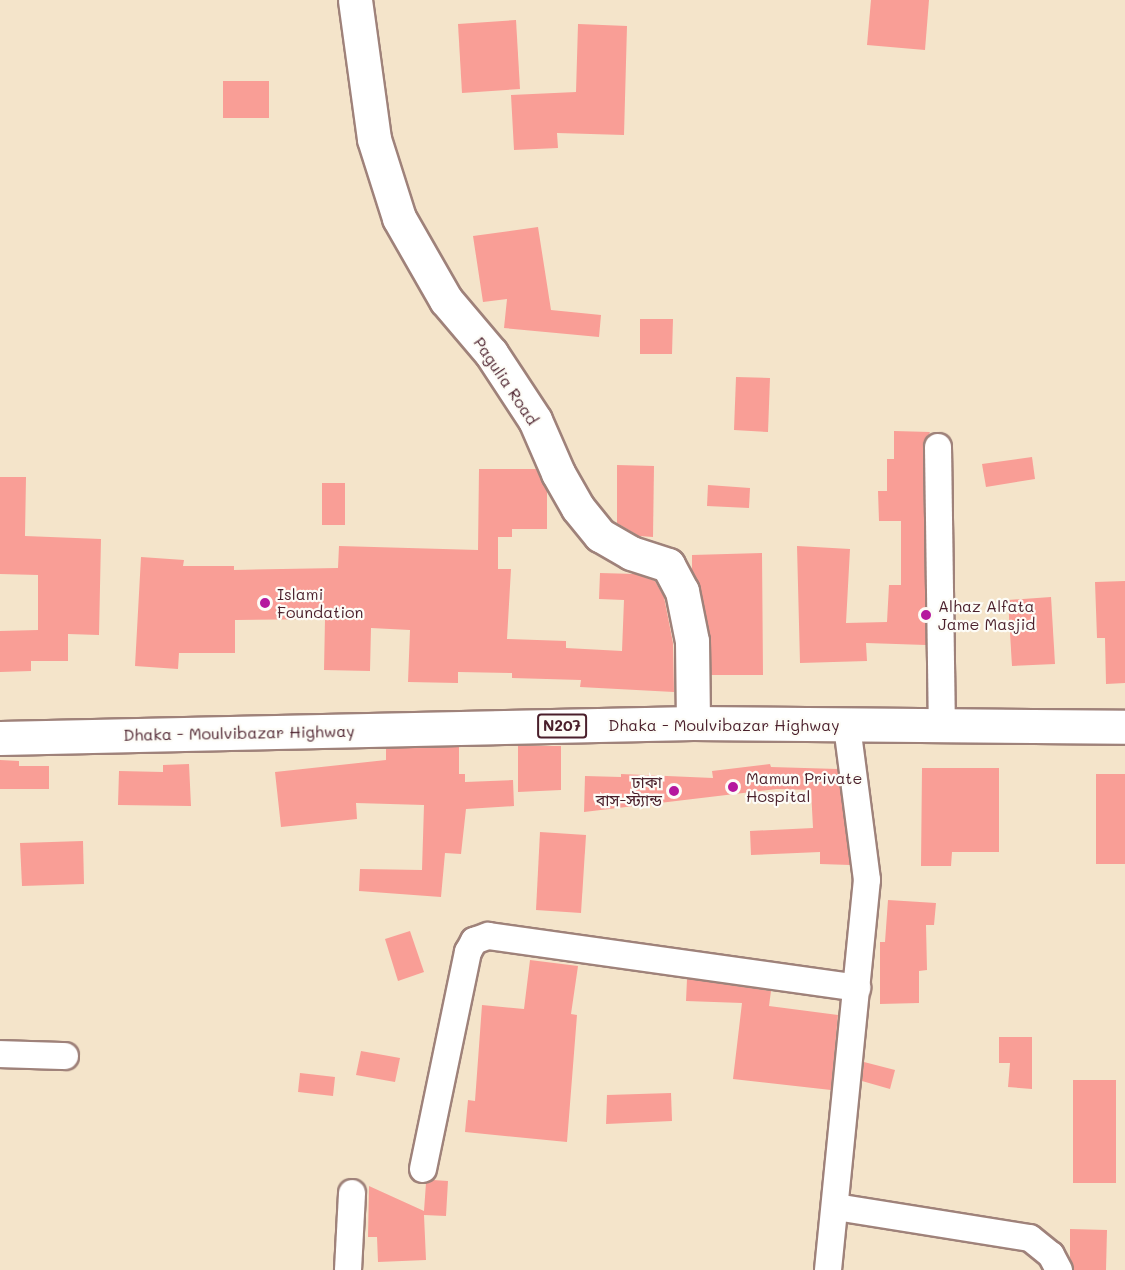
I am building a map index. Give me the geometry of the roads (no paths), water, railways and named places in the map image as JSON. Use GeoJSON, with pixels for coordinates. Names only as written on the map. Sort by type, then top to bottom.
{"type":"FeatureCollection","features":[{"type":"Feature","properties":{"kind":"main road","name":"Pagulia Road"},"geometry":{"type":"LineString","coordinates":[[355,0],[374,139],[399,218],[446,300],[491,353],[535,420],[558,473],[578,508],[600,535],[631,553],[668,565],[682,591],[692,641],[693,723]]}},
{"type":"Feature","properties":{"kind":"main road","name":"Dhaka - Moulvibazar Highway"},"geometry":{"type":"LineString","coordinates":[[0,738],[693,723],[1125,727]]}},
{"type":"Feature","properties":{"kind":"street"},"geometry":{"type":"LineString","coordinates":[[938,447],[942,726]]}},
{"type":"Feature","properties":{"kind":"street"},"geometry":{"type":"LineString","coordinates":[[828,1270],[867,880],[847,725]]}},
{"type":"Feature","properties":{"kind":"street"},"geometry":{"type":"LineString","coordinates":[[423,1169],[468,952],[474,941],[488,936],[857,988]]}},
{"type":"Feature","properties":{"kind":"street"},"geometry":{"type":"LineString","coordinates":[[0,1054],[65,1056]]}},
{"type":"Feature","properties":{"kind":"street"},"geometry":{"type":"LineString","coordinates":[[348,1270],[352,1192]]}},
{"type":"Feature","properties":{"kind":"street"},"geometry":{"type":"LineString","coordinates":[[836,1207],[1030,1238],[1051,1255],[1059,1270]]}},
{"type":"Feature","properties":{"kind":"place","name":"Islami Foundation"},"geometry":{"type":"Point","coordinates":[265,603]}},
{"type":"Feature","properties":{"kind":"place","name":"Alhaz Alfata Jame Masjid"},"geometry":{"type":"Point","coordinates":[926,615]}},
{"type":"Feature","properties":{"kind":"place","name":"Mamun Private Hospital"},"geometry":{"type":"Point","coordinates":[733,787]}},
{"type":"Feature","properties":{"kind":"place","name":"ঢাকা বাস-স্ট্যান্ড"},"geometry":{"type":"Point","coordinates":[674,791]}}]}
